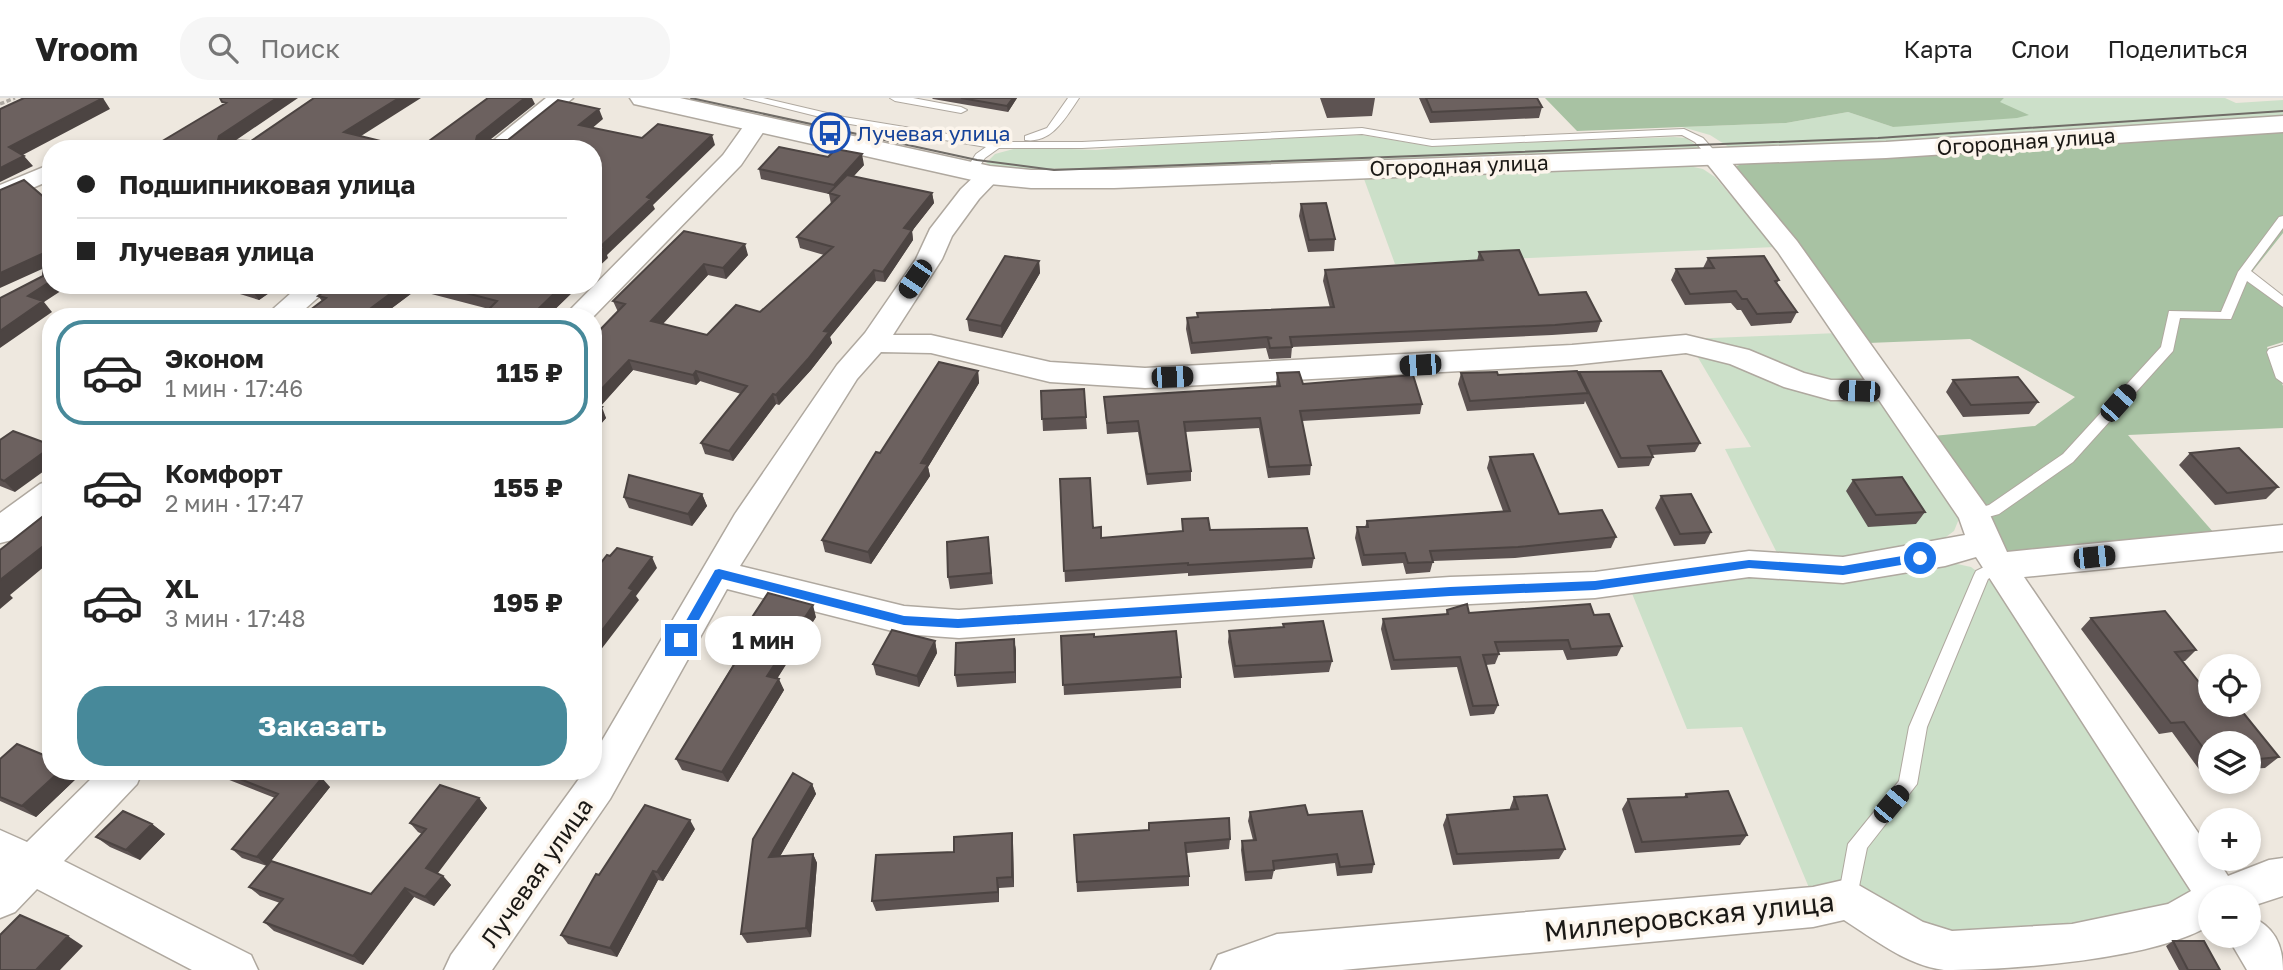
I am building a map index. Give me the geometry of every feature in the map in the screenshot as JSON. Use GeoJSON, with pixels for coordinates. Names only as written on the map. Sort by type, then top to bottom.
{"type":"FeatureCollection","features":[{"type":"Feature","properties":{"kind":"street"},"geometry":{"type":"LineString","coordinates":[[507,140],[561,98]]}},
{"type":"Feature","properties":{"kind":"street","name":"Огородная улица"},"geometry":{"type":"LineString","coordinates":[[643,98],[753,111],[986,164],[1031,179],[1114,179],[1885,150],[2283,124]]}},
{"type":"Feature","properties":{"kind":"street"},"geometry":{"type":"LineString","coordinates":[[602,291],[733,160],[753,111]]}},
{"type":"Feature","properties":{"kind":"street"},"geometry":{"type":"LineString","coordinates":[[1713,156],[1788,247],[1886,390],[2211,885]]}},
{"type":"Feature","properties":{"kind":"street","name":"Лучевая улица"},"geometry":{"type":"LineString","coordinates":[[602,777],[747,523],[847,372],[875,340],[929,259],[939,235],[971,194],[986,164]]}},
{"type":"Feature","properties":{"kind":"street"},"geometry":{"type":"LineString","coordinates":[[0,194],[42,175]]}},
{"type":"Feature","properties":{"kind":"street"},"geometry":{"type":"LineString","coordinates":[[289,308],[307,294]]}},
{"type":"Feature","properties":{"kind":"street"},"geometry":{"type":"LineString","coordinates":[[585,308],[599,294]]}},
{"type":"Feature","properties":{"kind":"street"},"geometry":{"type":"LineString","coordinates":[[875,340],[888,344],[931,344],[1049,372],[1145,378],[1532,358],[1686,345],[1739,357],[1794,380],[1831,390],[1886,390]]}},
{"type":"Feature","properties":{"kind":"street"},"geometry":{"type":"LineString","coordinates":[[0,531],[42,499]]}},
{"type":"Feature","properties":{"kind":"street"},"geometry":{"type":"LineString","coordinates":[[719,574],[904,621],[958,624],[1450,591],[1595,585],[1749,564],[1843,570],[1945,553],[1985,541],[2283,538]]}},
{"type":"Feature","properties":{"kind":"street"},"geometry":{"type":"LineString","coordinates":[[0,898],[16,857],[113,780]]}},
{"type":"Feature","properties":{"kind":"street","name":"Лучевая улица"},"geometry":{"type":"LineString","coordinates":[[466,970],[600,780]]}},
{"type":"Feature","properties":{"kind":"street"},"geometry":{"type":"LineString","coordinates":[[16,857],[236,970]]}},
{"type":"Feature","properties":{"kind":"street"},"geometry":{"type":"LineString","coordinates":[[2254,885],[2283,877]]}},
{"type":"Feature","properties":{"kind":"street","name":"Миллеровская улица"},"geometry":{"type":"LineString","coordinates":[[1233,970],[1277,955],[1813,907],[1848,900],[1913,940],[1952,952],[2072,945],[2176,923],[2198,909]]}},
{"type":"Feature","properties":{"kind":"street"},"geometry":{"type":"LineString","coordinates":[[2257,948],[2273,970]]}},
{"type":"Feature","properties":{"kind":"lane"},"geometry":{"type":"LineString","coordinates":[[895,98],[961,110]]}},
{"type":"Feature","properties":{"kind":"lane"},"geometry":{"type":"LineString","coordinates":[[986,164],[1017,145],[1051,130],[1074,98]]}},
{"type":"Feature","properties":{"kind":"lane"},"geometry":{"type":"LineString","coordinates":[[1017,145],[1082,145],[1362,131],[1432,143],[1684,132],[1699,140],[1713,156]]}},
{"type":"Feature","properties":{"kind":"lane"},"geometry":{"type":"LineString","coordinates":[[1848,900],[1858,844],[1908,784],[1918,727],[1982,575],[1985,541],[1994,510],[2068,458],[2168,348],[2174,314],[2226,316],[2244,271],[2283,220]]}},
{"type":"Feature","properties":{"kind":"lane"},"geometry":{"type":"LineString","coordinates":[[2244,271],[2283,303]]}},
{"type":"Feature","properties":{"kind":"lane"},"geometry":{"type":"LineString","coordinates":[[2283,350],[2274,352],[2283,378]]}},
{"type":"Feature","properties":{"kind":"path"},"geometry":{"type":"LineString","coordinates":[[0,104],[15,98]]}},
{"type":"Feature","properties":{"kind":"green space"},"geometry":{"type":"Polygon","coordinates":[[[1545,98],[2004,98],[2000,102],[2029,115],[1893,127],[1848,112],[1786,123],[1577,131],[1545,98]]]}},
{"type":"Feature","properties":{"kind":"green space"},"geometry":{"type":"Polygon","coordinates":[[[2004,98],[2225,98],[2236,103],[2283,100],[2283,117],[1882,143],[1732,149],[1710,135],[1682,127],[1786,123],[1848,112],[1893,127],[1999,102],[2004,98]]]}},
{"type":"Feature","properties":{"kind":"green space"},"geometry":{"type":"Polygon","coordinates":[[[2283,132],[2283,233],[2248,277],[2283,307],[2283,342],[2267,347],[2283,386],[2283,428],[2128,435],[2214,533],[2003,554],[1933,436],[2035,426],[2075,397],[1970,339],[1868,343],[1736,166],[1747,163],[2283,132]]]}},
{"type":"Feature","properties":{"kind":"green space"},"geometry":{"type":"Polygon","coordinates":[[[1362,135],[1429,146],[1674,137],[1686,138],[1703,150],[1033,173],[994,167],[986,163],[995,154],[1021,147],[1096,150],[1199,141],[1362,135]]]}},
{"type":"Feature","properties":{"kind":"green space"},"geometry":{"type":"Polygon","coordinates":[[[1689,166],[1703,169],[1715,177],[1775,247],[1395,264],[1364,179],[1689,166]]]}},
{"type":"Feature","properties":{"kind":"green space"},"geometry":{"type":"Polygon","coordinates":[[[1838,333],[1961,514],[1954,531],[1935,545],[1842,561],[1779,557],[1725,449],[1751,447],[1687,339],[1838,333]]]}},
{"type":"Feature","properties":{"kind":"green space"},"geometry":{"type":"Polygon","coordinates":[[[1948,562],[1971,567],[2000,589],[2193,893],[2169,913],[1984,940],[1812,895],[1742,727],[1687,729],[1631,591],[1670,582],[1948,562]]]}},
{"type":"Feature","properties":{"kind":"building"},"geometry":{"type":"Polygon","coordinates":[[[24,98],[103,98],[9,147],[24,156],[0,168],[0,109],[24,98]]]}},
{"type":"Feature","properties":{"kind":"building"},"geometry":{"type":"Polygon","coordinates":[[[220,98],[277,98],[219,136],[218,140],[164,140],[226,103],[220,98]]]}},
{"type":"Feature","properties":{"kind":"building"},"geometry":{"type":"Polygon","coordinates":[[[314,98],[399,98],[344,132],[376,140],[252,140],[314,98]]]}},
{"type":"Feature","properties":{"kind":"building"},"geometry":{"type":"Polygon","coordinates":[[[488,98],[525,98],[477,136],[476,140],[430,140],[488,98]]]}},
{"type":"Feature","properties":{"kind":"building"},"geometry":{"type":"Polygon","coordinates":[[[961,98],[1013,98],[1007,106],[961,98]]]}},
{"type":"Feature","properties":{"kind":"building"},"geometry":{"type":"Polygon","coordinates":[[[1426,98],[1537,98],[1542,107],[1432,112],[1426,98]]]}},
{"type":"Feature","properties":{"kind":"building"},"geometry":{"type":"Polygon","coordinates":[[[558,100],[599,109],[579,125],[642,138],[658,124],[712,135],[647,197],[651,199],[602,245],[602,140],[508,140],[558,100]]]}},
{"type":"Feature","properties":{"kind":"building"},"geometry":{"type":"Polygon","coordinates":[[[779,147],[828,157],[836,149],[862,154],[834,185],[759,169],[779,147]]]}},
{"type":"Feature","properties":{"kind":"building"},"geometry":{"type":"Polygon","coordinates":[[[847,175],[932,193],[904,228],[912,230],[883,272],[874,270],[824,331],[829,332],[808,359],[776,395],[773,394],[729,451],[701,443],[747,386],[696,371],[693,375],[629,360],[602,388],[602,328],[625,304],[613,301],[684,231],[745,244],[723,268],[704,264],[651,321],[707,335],[736,305],[760,312],[833,247],[797,237],[839,196],[829,193],[847,175]]]}},
{"type":"Feature","properties":{"kind":"building"},"geometry":{"type":"Polygon","coordinates":[[[24,180],[42,195],[42,254],[0,273],[0,190],[24,180]]]}},
{"type":"Feature","properties":{"kind":"building"},"geometry":{"type":"Polygon","coordinates":[[[1326,203],[1335,239],[1309,240],[1301,204],[1326,203]]]}},
{"type":"Feature","properties":{"kind":"building"},"geometry":{"type":"Polygon","coordinates":[[[1519,250],[1539,295],[1586,292],[1601,321],[1290,337],[1292,347],[1270,348],[1268,339],[1272,338],[1267,337],[1192,343],[1187,318],[1198,317],[1197,313],[1334,307],[1325,270],[1483,260],[1479,252],[1519,250]]]}},
{"type":"Feature","properties":{"kind":"building"},"geometry":{"type":"Polygon","coordinates":[[[1005,256],[1039,261],[1001,326],[967,319],[1005,256]]]}},
{"type":"Feature","properties":{"kind":"building"},"geometry":{"type":"Polygon","coordinates":[[[1764,256],[1779,280],[1775,281],[1797,312],[1757,314],[1747,299],[1742,299],[1736,291],[1690,294],[1676,269],[1714,268],[1708,258],[1764,256]]]}},
{"type":"Feature","properties":{"kind":"building"},"geometry":{"type":"Polygon","coordinates":[[[42,277],[42,287],[28,296],[43,301],[0,331],[0,298],[42,277]]]}},
{"type":"Feature","properties":{"kind":"building"},"geometry":{"type":"Polygon","coordinates":[[[390,294],[371,308],[313,308],[326,298],[318,296],[390,294]]]}},
{"type":"Feature","properties":{"kind":"building"},"geometry":{"type":"Polygon","coordinates":[[[470,294],[554,294],[539,308],[490,308],[497,301],[470,294]]]}},
{"type":"Feature","properties":{"kind":"building"},"geometry":{"type":"Polygon","coordinates":[[[939,362],[978,371],[921,463],[928,464],[868,552],[822,540],[876,452],[880,453],[939,362]]]}},
{"type":"Feature","properties":{"kind":"building"},"geometry":{"type":"Polygon","coordinates":[[[1577,371],[1588,393],[1470,401],[1461,373],[1497,372],[1498,375],[1577,371]]]}},
{"type":"Feature","properties":{"kind":"building"},"geometry":{"type":"Polygon","coordinates":[[[1661,371],[1700,443],[1648,446],[1653,457],[1621,458],[1579,372],[1661,371]]]}},
{"type":"Feature","properties":{"kind":"building"},"geometry":{"type":"Polygon","coordinates":[[[1299,372],[1303,384],[1413,375],[1422,404],[1300,411],[1311,465],[1269,467],[1260,418],[1184,422],[1191,471],[1147,474],[1138,421],[1107,423],[1104,397],[1280,386],[1277,373],[1299,372]]]}},
{"type":"Feature","properties":{"kind":"building"},"geometry":{"type":"Polygon","coordinates":[[[2018,377],[2038,402],[1971,405],[1953,380],[2018,377]]]}},
{"type":"Feature","properties":{"kind":"building"},"geometry":{"type":"Polygon","coordinates":[[[1084,389],[1086,417],[1042,419],[1041,391],[1084,389]]]}},
{"type":"Feature","properties":{"kind":"building"},"geometry":{"type":"Polygon","coordinates":[[[13,431],[42,442],[42,454],[4,481],[0,479],[0,440],[13,431]]]}},
{"type":"Feature","properties":{"kind":"building"},"geometry":{"type":"Polygon","coordinates":[[[2239,448],[2278,487],[2227,493],[2190,453],[2239,448]]]}},
{"type":"Feature","properties":{"kind":"building"},"geometry":{"type":"Polygon","coordinates":[[[1533,454],[1559,514],[1602,510],[1616,537],[1518,547],[1430,551],[1433,562],[1408,563],[1405,553],[1364,555],[1357,527],[1368,527],[1367,521],[1510,511],[1490,457],[1533,454]]]}},
{"type":"Feature","properties":{"kind":"building"},"geometry":{"type":"Polygon","coordinates":[[[629,475],[702,494],[688,514],[624,497],[629,475]]]}},
{"type":"Feature","properties":{"kind":"building"},"geometry":{"type":"Polygon","coordinates":[[[1902,477],[1925,512],[1876,515],[1853,480],[1902,477]]]}},
{"type":"Feature","properties":{"kind":"building"},"geometry":{"type":"Polygon","coordinates":[[[1090,478],[1093,528],[1101,527],[1101,538],[1183,531],[1182,519],[1208,518],[1210,530],[1307,528],[1314,558],[1064,571],[1060,479],[1090,478]]]}},
{"type":"Feature","properties":{"kind":"building"},"geometry":{"type":"Polygon","coordinates":[[[1691,494],[1711,532],[1680,534],[1661,496],[1691,494]]]}},
{"type":"Feature","properties":{"kind":"building"},"geometry":{"type":"Polygon","coordinates":[[[42,517],[42,547],[0,580],[0,550],[42,517]]]}},
{"type":"Feature","properties":{"kind":"building"},"geometry":{"type":"Polygon","coordinates":[[[988,537],[991,573],[948,577],[947,542],[988,537]]]}},
{"type":"Feature","properties":{"kind":"building"},"geometry":{"type":"Polygon","coordinates":[[[617,548],[652,557],[629,588],[633,590],[602,630],[602,561],[607,555],[610,556],[617,548]]]}},
{"type":"Feature","properties":{"kind":"building"},"geometry":{"type":"Polygon","coordinates":[[[768,593],[813,605],[767,676],[779,679],[722,772],[676,759],[751,637],[741,634],[768,593]]]}},
{"type":"Feature","properties":{"kind":"building"},"geometry":{"type":"Polygon","coordinates":[[[1467,604],[1469,613],[1590,604],[1594,615],[1609,614],[1622,646],[1571,649],[1568,640],[1495,642],[1499,654],[1483,655],[1498,705],[1473,706],[1460,657],[1394,660],[1383,619],[1448,614],[1447,610],[1467,604]]]}},
{"type":"Feature","properties":{"kind":"building"},"geometry":{"type":"Polygon","coordinates":[[[2165,611],[2196,650],[2175,652],[2198,681],[2198,717],[2247,717],[2258,731],[2198,731],[2198,741],[2184,722],[2171,723],[2091,618],[2165,611]]]}},
{"type":"Feature","properties":{"kind":"building"},"geometry":{"type":"Polygon","coordinates":[[[1323,621],[1332,661],[1235,666],[1229,631],[1323,621]]]}},
{"type":"Feature","properties":{"kind":"building"},"geometry":{"type":"Polygon","coordinates":[[[892,630],[935,641],[917,676],[873,664],[892,630]]]}},
{"type":"Feature","properties":{"kind":"building"},"geometry":{"type":"Polygon","coordinates":[[[1176,631],[1181,677],[1063,685],[1061,636],[1094,634],[1094,637],[1176,631]]]}},
{"type":"Feature","properties":{"kind":"building"},"geometry":{"type":"Polygon","coordinates":[[[1014,639],[1015,672],[955,675],[956,643],[1014,639]]]}},
{"type":"Feature","properties":{"kind":"building"},"geometry":{"type":"Polygon","coordinates":[[[2261,735],[2279,757],[2261,759],[2261,735]]]}},
{"type":"Feature","properties":{"kind":"building"},"geometry":{"type":"Polygon","coordinates":[[[17,744],[42,754],[42,780],[50,780],[22,806],[0,797],[0,759],[17,744]]]}},
{"type":"Feature","properties":{"kind":"building"},"geometry":{"type":"Polygon","coordinates":[[[793,773],[812,784],[769,857],[813,854],[806,928],[741,934],[753,839],[793,773]]]}},
{"type":"Feature","properties":{"kind":"building"},"geometry":{"type":"Polygon","coordinates":[[[242,780],[320,780],[257,857],[232,849],[278,794],[242,780]]]}},
{"type":"Feature","properties":{"kind":"building"},"geometry":{"type":"Polygon","coordinates":[[[440,785],[479,798],[426,868],[443,876],[425,897],[405,888],[353,956],[264,922],[283,899],[249,887],[271,861],[371,894],[426,829],[410,823],[440,785]]]}},
{"type":"Feature","properties":{"kind":"building"},"geometry":{"type":"Polygon","coordinates":[[[1728,791],[1747,835],[1642,842],[1628,799],[1687,797],[1686,794],[1728,791]]]}},
{"type":"Feature","properties":{"kind":"building"},"geometry":{"type":"Polygon","coordinates":[[[1547,795],[1565,849],[1457,854],[1447,815],[1518,809],[1514,797],[1547,795]]]}},
{"type":"Feature","properties":{"kind":"building"},"geometry":{"type":"Polygon","coordinates":[[[645,805],[690,820],[657,872],[653,871],[610,948],[561,935],[596,874],[599,875],[645,805]]]}},
{"type":"Feature","properties":{"kind":"building"},"geometry":{"type":"Polygon","coordinates":[[[1305,805],[1308,815],[1362,811],[1374,864],[1340,867],[1337,854],[1273,861],[1274,870],[1246,872],[1242,841],[1256,840],[1250,812],[1305,805]]]}},
{"type":"Feature","properties":{"kind":"building"},"geometry":{"type":"Polygon","coordinates":[[[123,811],[152,824],[126,850],[96,837],[123,811]]]}},
{"type":"Feature","properties":{"kind":"building"},"geometry":{"type":"Polygon","coordinates":[[[1229,818],[1230,839],[1185,843],[1189,876],[1077,882],[1074,835],[1149,830],[1149,823],[1229,818]]]}},
{"type":"Feature","properties":{"kind":"building"},"geometry":{"type":"Polygon","coordinates":[[[1012,833],[1012,877],[997,878],[998,892],[872,901],[876,855],[954,852],[954,837],[1012,833]]]}},
{"type":"Feature","properties":{"kind":"building"},"geometry":{"type":"Polygon","coordinates":[[[20,915],[68,936],[36,970],[0,970],[0,935],[20,915]]]}},
{"type":"Feature","properties":{"kind":"building"},"geometry":{"type":"Polygon","coordinates":[[[2173,941],[2198,941],[2198,948],[2208,948],[2220,970],[2188,970],[2173,941]]]}},
{"type":"Feature","properties":{"kind":"tram line"},"geometry":{"type":"LineString","coordinates":[[691,98],[977,160],[1054,170],[1878,138],[2283,111]]}},
{"type":"Feature","properties":{"kind":"place","name":"Лучевая улица"},"geometry":{"type":"Point","coordinates":[830,133]}},
{"type":"Feature","properties":{"kind":"route"},"geometry":{"type":"LineString","coordinates":[[681,640],[719,574],[904,621],[958,624],[1450,591],[1595,585],[1749,564],[1843,570],[1920,558]]}}]}
